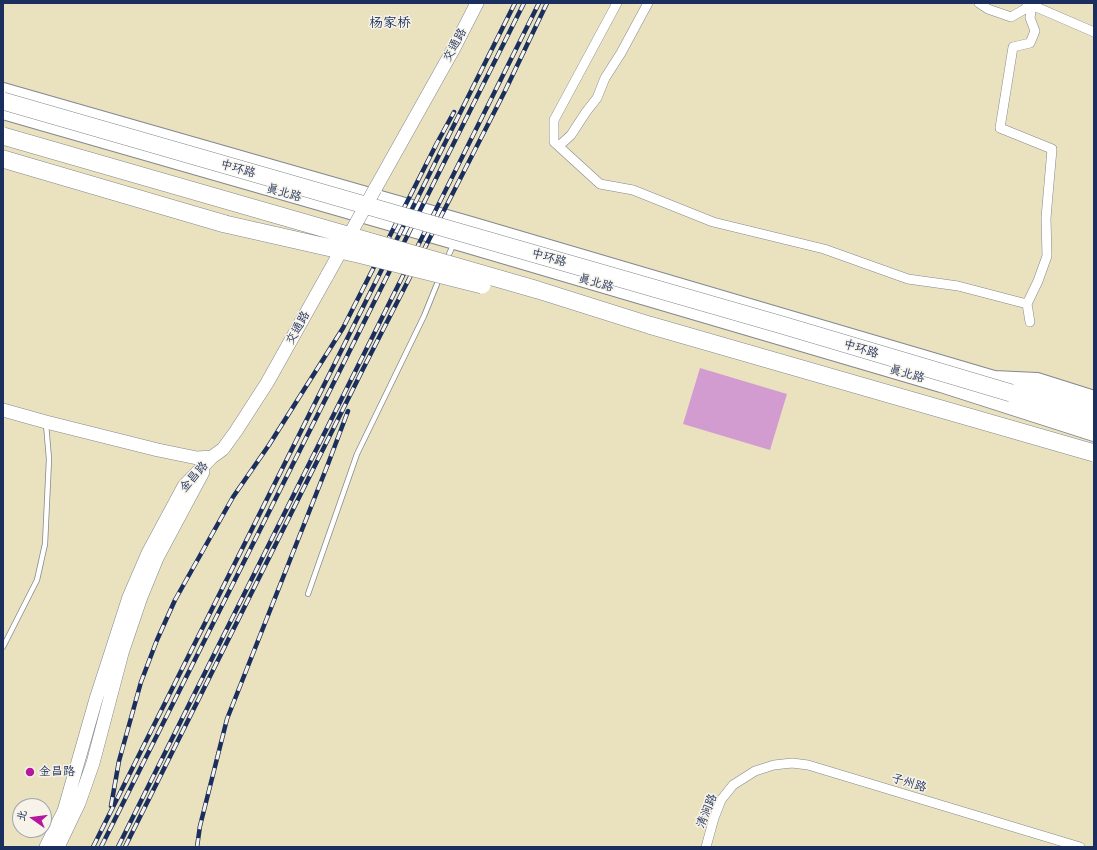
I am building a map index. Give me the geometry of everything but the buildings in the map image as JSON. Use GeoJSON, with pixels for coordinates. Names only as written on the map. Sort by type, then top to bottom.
{"type":"FeatureCollection","features":[{"type":"Feature","properties":{"kind":"highway","name":"中环路"},"geometry":{"type":"LineString","coordinates":[[3,102],[782,325],[1011,393],[1094,422]]}},
{"type":"Feature","properties":{"kind":"highway"},"geometry":{"type":"LineString","coordinates":[[3,136],[538,290],[1094,453]]}},
{"type":"Feature","properties":{"kind":"highway"},"geometry":{"type":"LineString","coordinates":[[3,159],[225,224],[362,255],[528,297],[650,324]]}},
{"type":"Feature","properties":{"kind":"highway"},"geometry":{"type":"LineString","coordinates":[[1011,393],[1094,414]]}},
{"type":"Feature","properties":{"kind":"main road","name":"交通路"},"geometry":{"type":"LineString","coordinates":[[212,456],[223,449],[248,413],[266,383],[454,48],[477,3]]}},
{"type":"Feature","properties":{"kind":"main road","name":"真北路"},"geometry":{"type":"LineString","coordinates":[[3,90],[486,228],[1094,409]]}},
{"type":"Feature","properties":{"kind":"main road","name":"真北路"},"geometry":{"type":"LineString","coordinates":[[3,112],[454,242],[941,385],[1094,434]]}},
{"type":"Feature","properties":{"kind":"main road","name":"真北路"},"geometry":{"type":"LineString","coordinates":[[994,378],[1037,380],[1094,398]]}},
{"type":"Feature","properties":{"kind":"main road"},"geometry":{"type":"LineString","coordinates":[[3,410],[158,450],[196,458],[212,456]]}},
{"type":"Feature","properties":{"kind":"main road"},"geometry":{"type":"LineString","coordinates":[[1040,417],[1094,459]]}},
{"type":"Feature","properties":{"kind":"main road","name":"金昌路"},"geometry":{"type":"LineString","coordinates":[[46,847],[64,811],[96,699],[129,597],[148,552],[184,486],[212,456]]}},
{"type":"Feature","properties":{"kind":"main road","name":"金昌路"},"geometry":{"type":"LineString","coordinates":[[58,847],[79,804],[90,770],[122,653],[141,597],[157,558],[212,456]]}},
{"type":"Feature","properties":{"kind":"street"},"geometry":{"type":"LineString","coordinates":[[617,3],[554,120],[554,142],[600,184],[633,190],[713,222],[824,249],[908,279],[958,286],[1027,304]]}},
{"type":"Feature","properties":{"kind":"street"},"geometry":{"type":"LineString","coordinates":[[559,146],[571,135],[597,98],[605,78],[621,53],[648,3]]}},
{"type":"Feature","properties":{"kind":"street"},"geometry":{"type":"LineString","coordinates":[[979,3],[988,9],[1011,17],[1029,4]]}},
{"type":"Feature","properties":{"kind":"street"},"geometry":{"type":"LineString","coordinates":[[1029,4],[1094,32]]}},
{"type":"Feature","properties":{"kind":"street"},"geometry":{"type":"LineString","coordinates":[[1029,4],[1030,18],[1035,31],[1030,43],[1013,47],[1000,128],[1052,149],[1046,218],[1047,256],[1038,281],[1027,304],[1030,322]]}},
{"type":"Feature","properties":{"kind":"street","name":"子州路"},"geometry":{"type":"LineString","coordinates":[[733,785],[756,771],[774,765],[792,763],[808,765],[1080,847]]}},
{"type":"Feature","properties":{"kind":"street","name":"清涧路"},"geometry":{"type":"LineString","coordinates":[[706,847],[721,800],[733,785]]}},
{"type":"Feature","properties":{"kind":"lane"},"geometry":{"type":"LineString","coordinates":[[308,594],[357,454],[424,316],[454,242]]}},
{"type":"Feature","properties":{"kind":"lane"},"geometry":{"type":"LineString","coordinates":[[3,647],[36,580],[46,544],[49,459],[46,422]]}},
{"type":"Feature","properties":{"kind":"railway"},"geometry":{"type":"LineString","coordinates":[[93,847],[515,3]]}},
{"type":"Feature","properties":{"kind":"railway"},"geometry":{"type":"LineString","coordinates":[[101,847],[524,3]]}},
{"type":"Feature","properties":{"kind":"railway"},"geometry":{"type":"LineString","coordinates":[[118,847],[539,3]]}},
{"type":"Feature","properties":{"kind":"railway"},"geometry":{"type":"LineString","coordinates":[[125,847],[363,369],[505,91],[547,3]]}},
{"type":"Feature","properties":{"kind":"railway"},"geometry":{"type":"LineString","coordinates":[[111,806],[119,761],[141,682],[157,640],[175,600],[233,497],[269,445],[343,328],[454,112]]}},
{"type":"Feature","properties":{"kind":"railway"},"geometry":{"type":"LineString","coordinates":[[197,847],[200,826],[227,719],[348,411]]}},
{"type":"Feature","properties":{"kind":"place","name":"金昌路"},"geometry":{"type":"Point","coordinates":[30,772]}},
{"type":"Feature","properties":{"kind":"district","name":"杨家桥"},"geometry":{"type":"Point","coordinates":[390,23]}}]}
